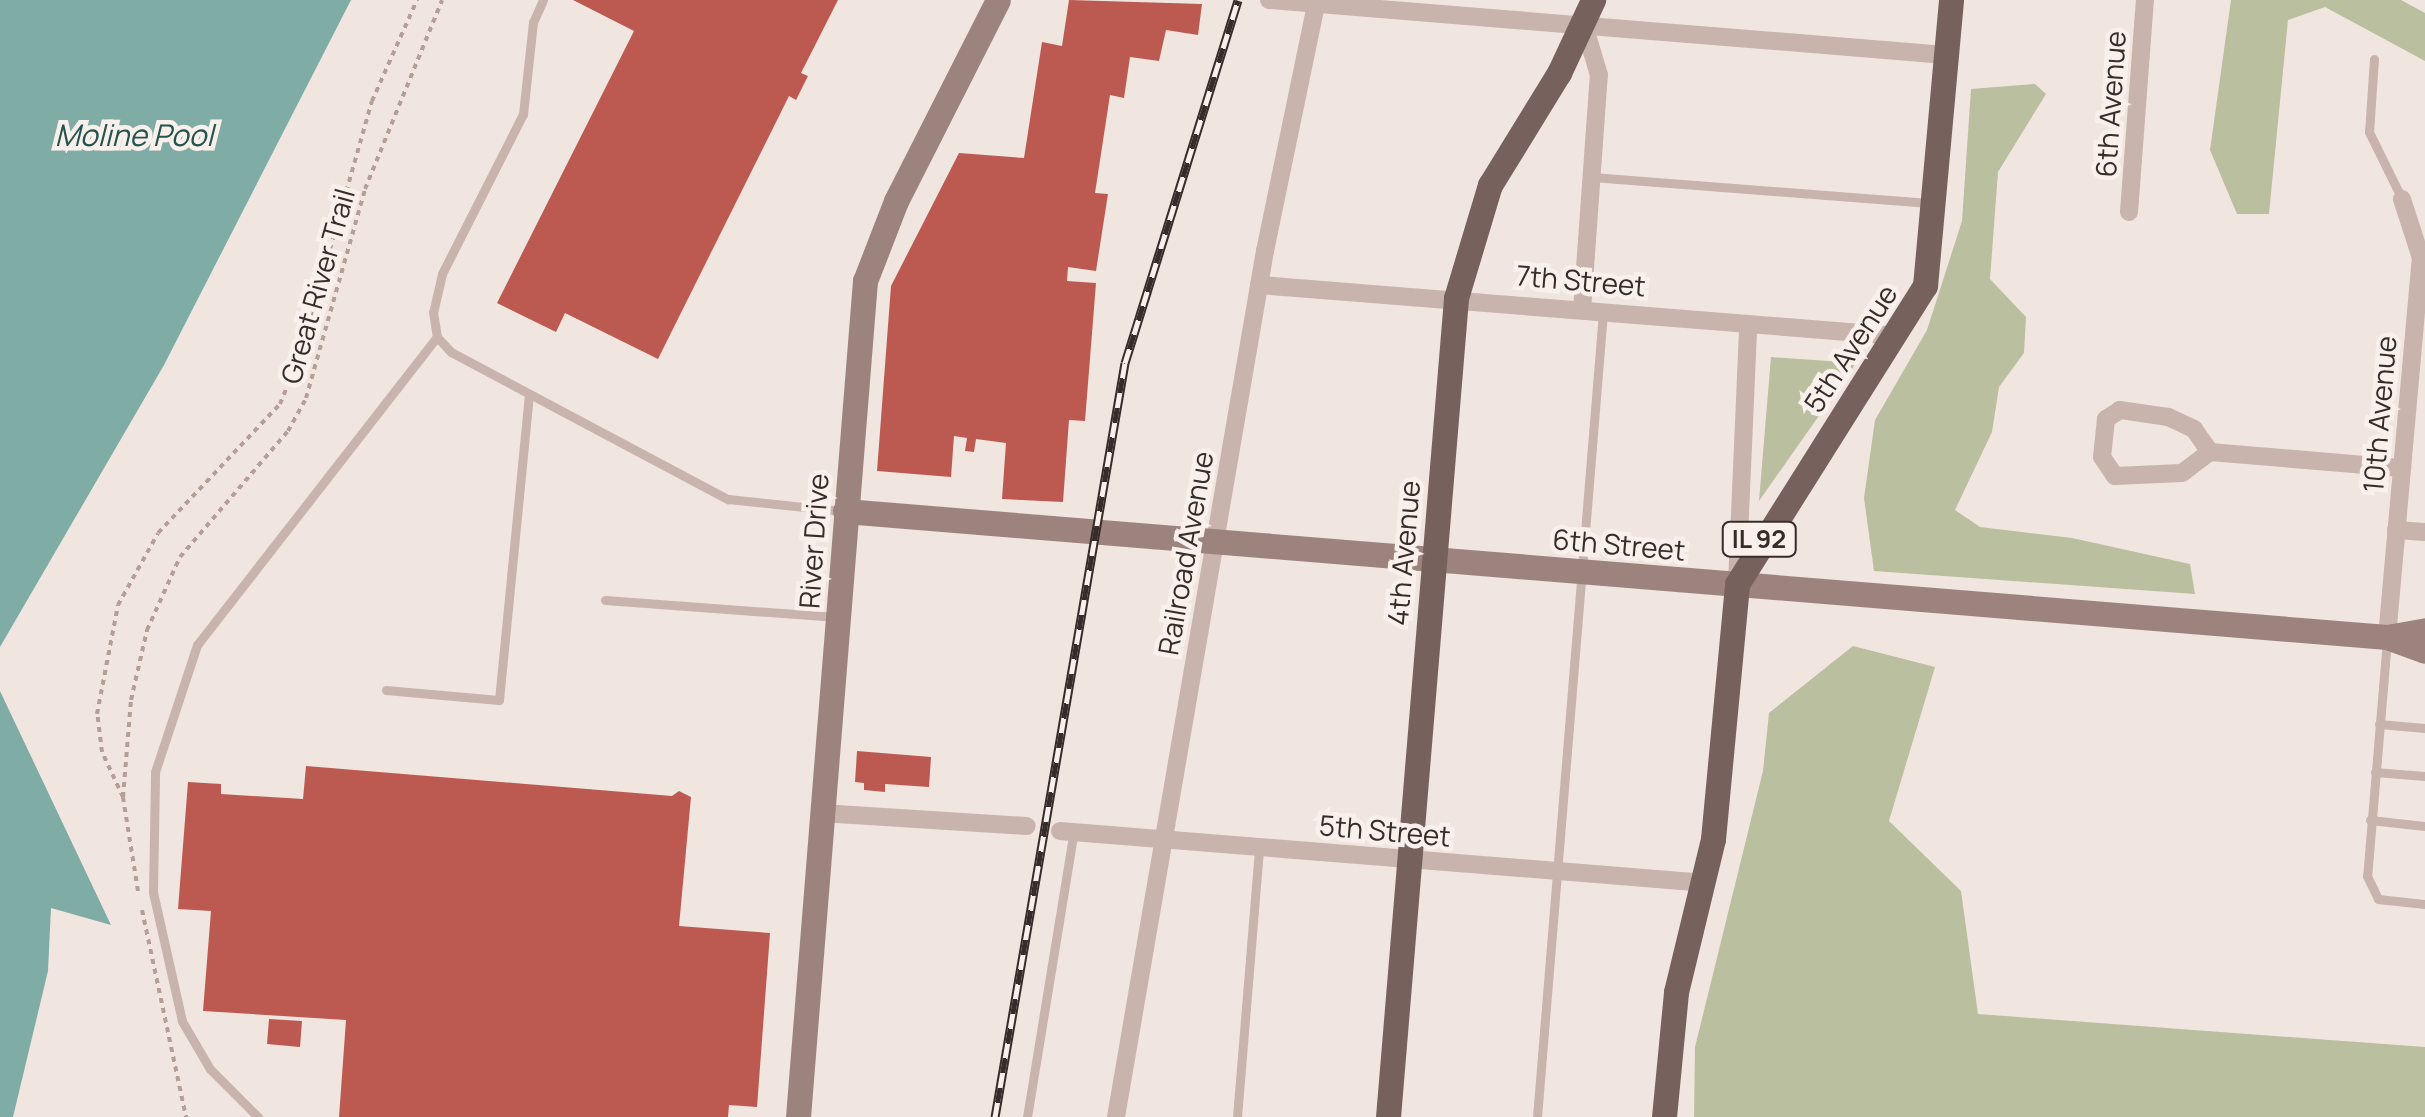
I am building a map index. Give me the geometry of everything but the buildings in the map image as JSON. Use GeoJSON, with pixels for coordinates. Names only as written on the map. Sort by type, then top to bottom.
{"type":"FeatureCollection","features":[{"type":"Feature","properties":{"kind":"main road","name":"4th Avenue"},"geometry":{"type":"LineString","coordinates":[[1388,1117],[1456,298],[1490,185],[1584,25],[1593,0]]}},
{"type":"Feature","properties":{"kind":"main road","name":"5th Avenue"},"geometry":{"type":"LineString","coordinates":[[1664,1117],[1676,992],[1706,883],[1737,584],[1756,544],[1898,336],[1924,286],[1951,0]]}},
{"type":"Feature","properties":{"kind":"street","name":"River Drive"},"geometry":{"type":"LineString","coordinates":[[798,1117],[865,281],[896,201],[998,0]]}},
{"type":"Feature","properties":{"kind":"street"},"geometry":{"type":"LineString","coordinates":[[1268,0],[1946,56]]}},
{"type":"Feature","properties":{"kind":"street","name":"6th Avenue"},"geometry":{"type":"LineString","coordinates":[[2129,212],[2145,0]]}},
{"type":"Feature","properties":{"kind":"street","name":"Railroad Avenue"},"geometry":{"type":"LineString","coordinates":[[1116,1117],[1259,284],[1317,2]]}},
{"type":"Feature","properties":{"kind":"street"},"geometry":{"type":"LineString","coordinates":[[1582,310],[1599,75],[1584,25]]}},
{"type":"Feature","properties":{"kind":"street","name":"10th Avenue"},"geometry":{"type":"LineString","coordinates":[[2387,637],[2402,468],[2418,375],[2421,258],[2412,206]]}},
{"type":"Feature","properties":{"kind":"street","name":"7th Street"},"geometry":{"type":"LineString","coordinates":[[1259,284],[1898,336]]}},
{"type":"Feature","properties":{"kind":"street","name":"5th Avenue"},"geometry":{"type":"LineString","coordinates":[[1737,584],[1748,326]]}},
{"type":"Feature","properties":{"kind":"street"},"geometry":{"type":"LineString","coordinates":[[2210,452],[2194,430],[2168,417],[2120,410],[2106,419],[2102,457],[2116,476],[2182,473],[2210,452],[2402,468]]}},
{"type":"Feature","properties":{"kind":"street","name":"6th Street"},"geometry":{"type":"LineString","coordinates":[[846,512],[2387,637]]}},
{"type":"Feature","properties":{"kind":"street"},"geometry":{"type":"LineString","coordinates":[[2396,530],[2425,532]]}},
{"type":"Feature","properties":{"kind":"street"},"geometry":{"type":"LineString","coordinates":[[2387,637],[2425,630]]}},
{"type":"Feature","properties":{"kind":"street"},"geometry":{"type":"LineString","coordinates":[[2387,637],[2425,651]]}},
{"type":"Feature","properties":{"kind":"street"},"geometry":{"type":"LineString","coordinates":[[821,813],[1028,826]]}},
{"type":"Feature","properties":{"kind":"street","name":"5th Street"},"geometry":{"type":"LineString","coordinates":[[1067,831],[1706,883]]}},
{"type":"Feature","properties":{"kind":"lane"},"geometry":{"type":"LineString","coordinates":[[543,0],[532,22],[523,114],[442,274],[433,312],[437,336],[451,352],[728,499],[846,512]]}},
{"type":"Feature","properties":{"kind":"lane"},"geometry":{"type":"LineString","coordinates":[[2374,59],[2369,132],[2412,206]]}},
{"type":"Feature","properties":{"kind":"lane"},"geometry":{"type":"LineString","coordinates":[[1592,177],[1934,204]]}},
{"type":"Feature","properties":{"kind":"lane"},"geometry":{"type":"LineString","coordinates":[[1537,1117],[1603,312]]}},
{"type":"Feature","properties":{"kind":"lane"},"geometry":{"type":"LineString","coordinates":[[258,1117],[210,1069],[182,1021],[153,892],[155,772],[197,645],[437,336]]}},
{"type":"Feature","properties":{"kind":"lane"},"geometry":{"type":"LineString","coordinates":[[386,690],[499,700],[530,394]]}},
{"type":"Feature","properties":{"kind":"lane"},"geometry":{"type":"LineString","coordinates":[[605,600],[837,617]]}},
{"type":"Feature","properties":{"kind":"lane"},"geometry":{"type":"LineString","coordinates":[[2387,637],[2367,876],[2373,894],[2425,904]]}},
{"type":"Feature","properties":{"kind":"lane"},"geometry":{"type":"LineString","coordinates":[[2380,724],[2425,728]]}},
{"type":"Feature","properties":{"kind":"lane"},"geometry":{"type":"LineString","coordinates":[[2375,772],[2425,776]]}},
{"type":"Feature","properties":{"kind":"lane"},"geometry":{"type":"LineString","coordinates":[[2370,820],[2425,826]]}},
{"type":"Feature","properties":{"kind":"lane"},"geometry":{"type":"LineString","coordinates":[[1027,1117],[1067,831]]}},
{"type":"Feature","properties":{"kind":"lane"},"geometry":{"type":"LineString","coordinates":[[1238,1117],[1258,847]]}},
{"type":"Feature","properties":{"kind":"path","name":"Great River Trail"},"geometry":{"type":"LineString","coordinates":[[418,0],[372,101],[280,404],[158,533],[118,606],[103,656],[96,714],[102,752],[123,796],[131,700],[147,630],[180,557],[288,431],[306,398],[366,189],[442,0]]}},
{"type":"Feature","properties":{"kind":"green space"},"geometry":{"type":"Polygon","coordinates":[[[2231,0],[2401,0],[2425,13],[2425,61],[2325,7],[2288,20],[2269,214],[2237,214],[2210,150],[2231,0]]]}},
{"type":"Feature","properties":{"kind":"green space"},"geometry":{"type":"Polygon","coordinates":[[[2035,84],[2046,94],[1998,172],[1990,279],[2026,317],[2024,353],[1999,387],[1992,432],[1955,510],[1980,527],[2072,538],[2190,564],[2195,594],[1874,571],[1864,498],[1875,420],[1927,330],[1962,221],[1971,89],[2035,84]]]}},
{"type":"Feature","properties":{"kind":"green space"},"geometry":{"type":"Polygon","coordinates":[[[1771,357],[1856,363],[1759,501],[1771,357]]]}},
{"type":"Feature","properties":{"kind":"green space"},"geometry":{"type":"Polygon","coordinates":[[[1853,646],[1935,667],[1889,821],[1961,891],[1978,1014],[2425,1047],[2425,1117],[1694,1117],[1695,1047],[1763,771],[1769,713],[1853,646]]]}},
{"type":"Feature","properties":{"kind":"water","name":"Moline Pool"},"geometry":{"type":"Polygon","coordinates":[[[0,0],[351,0],[164,365],[0,647],[0,0]]]}},
{"type":"Feature","properties":{"kind":"water"},"geometry":{"type":"Polygon","coordinates":[[[0,691],[111,925],[51,908],[48,971],[13,1117],[0,1117],[0,691]]]}},
{"type":"Feature","properties":{"kind":"railway"},"geometry":{"type":"LineString","coordinates":[[995,1117],[1125,363],[1238,0]]}}]}
